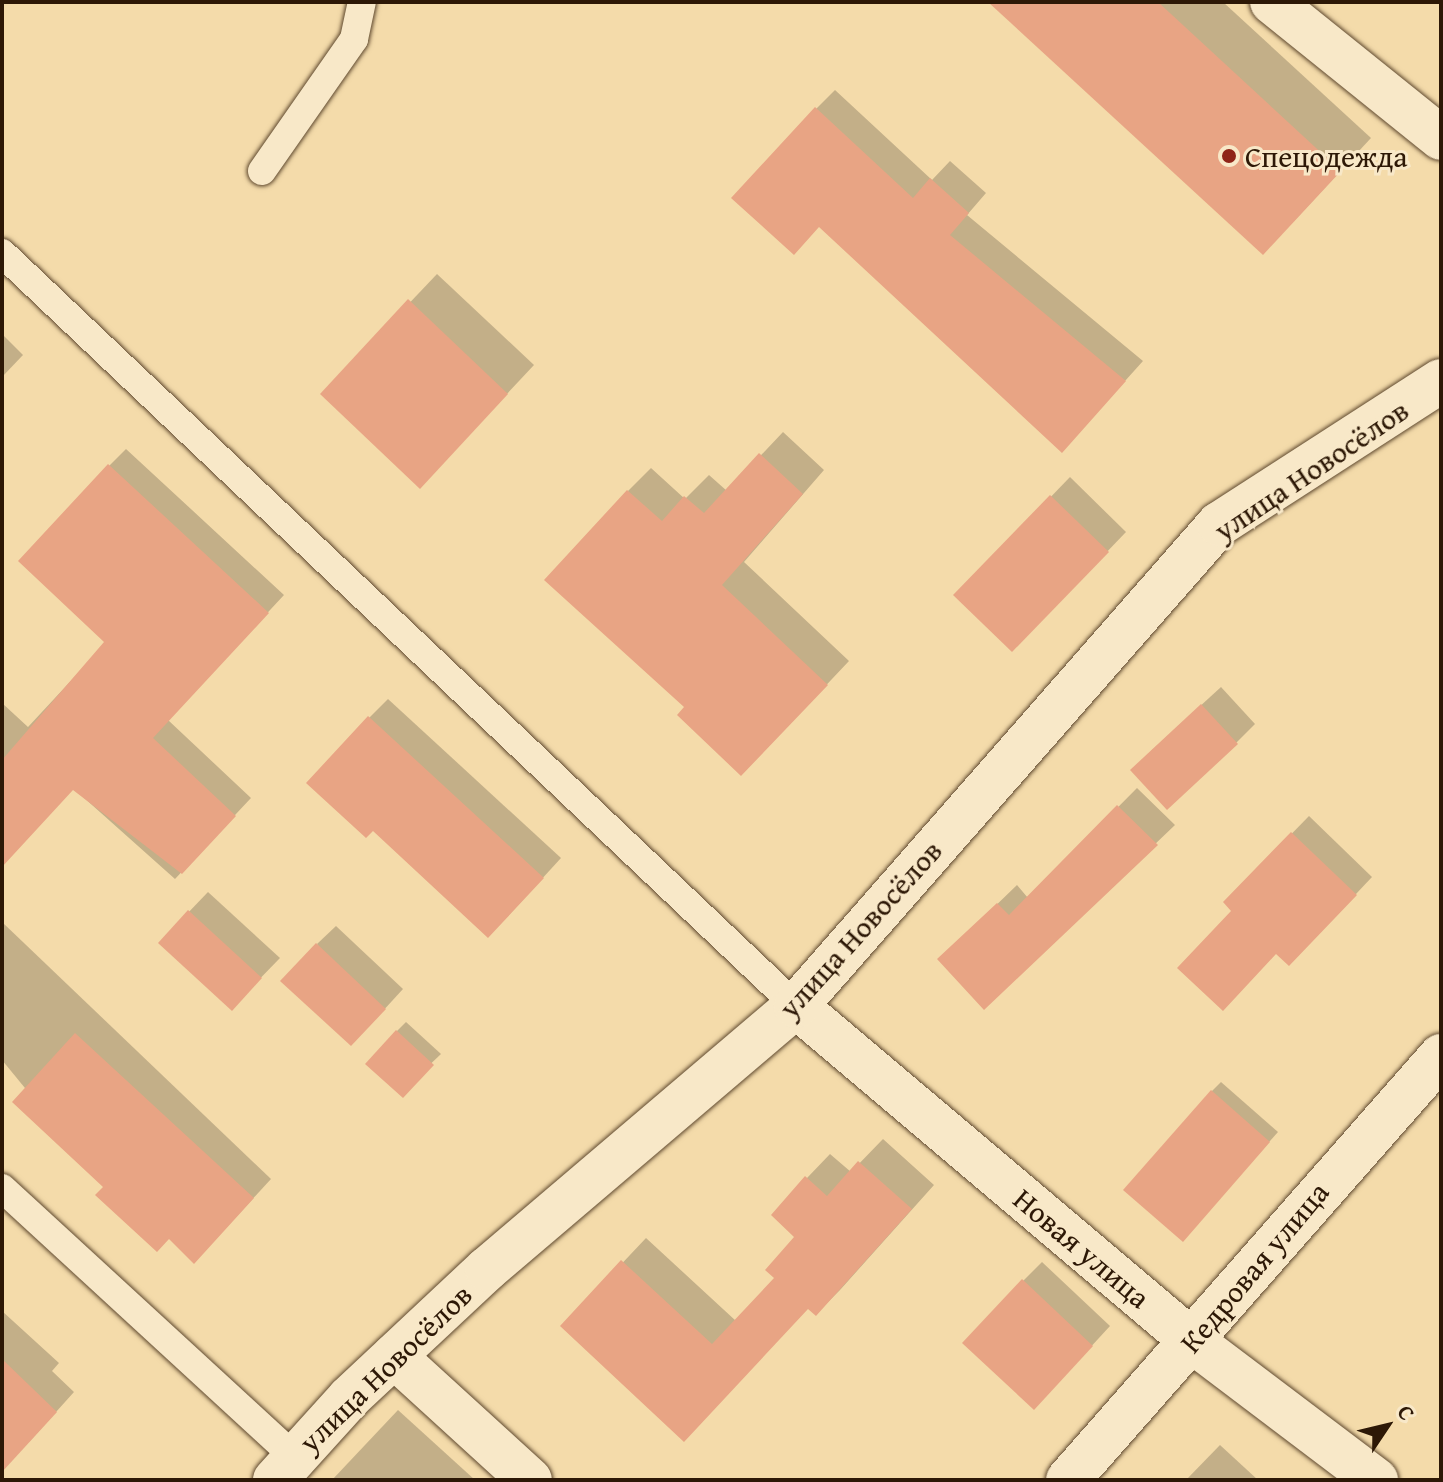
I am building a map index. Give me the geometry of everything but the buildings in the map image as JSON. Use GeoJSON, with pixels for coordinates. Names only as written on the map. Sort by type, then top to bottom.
{"type":"FeatureCollection","features":[{"type":"Feature","properties":{"kind":"street"},"geometry":{"type":"LineString","coordinates":[[1272,2],[1441,138]]}},
{"type":"Feature","properties":{"kind":"street","name":"улица Новосёлов"},"geometry":{"type":"LineString","coordinates":[[285,1469],[394,1356],[796,1006],[1219,524],[1441,381]]}},
{"type":"Feature","properties":{"kind":"street","name":"Новая улица"},"geometry":{"type":"LineString","coordinates":[[796,1006],[1192,1341],[1376,1480]]}},
{"type":"Feature","properties":{"kind":"street","name":"Кедровая улица"},"geometry":{"type":"LineString","coordinates":[[1068,1480],[1441,1056]]}},
{"type":"Feature","properties":{"kind":"street"},"geometry":{"type":"LineString","coordinates":[[394,1356],[530,1480]]}},
{"type":"Feature","properties":{"kind":"lane"},"geometry":{"type":"LineString","coordinates":[[262,171],[354,39],[362,2]]}},
{"type":"Feature","properties":{"kind":"lane"},"geometry":{"type":"LineString","coordinates":[[2,253],[796,1006]]}},
{"type":"Feature","properties":{"kind":"lane"},"geometry":{"type":"LineString","coordinates":[[2,1188],[285,1469]]}},
{"type":"Feature","properties":{"kind":"place","name":"Спецодежда"},"geometry":{"type":"Point","coordinates":[1229,156]}}]}
